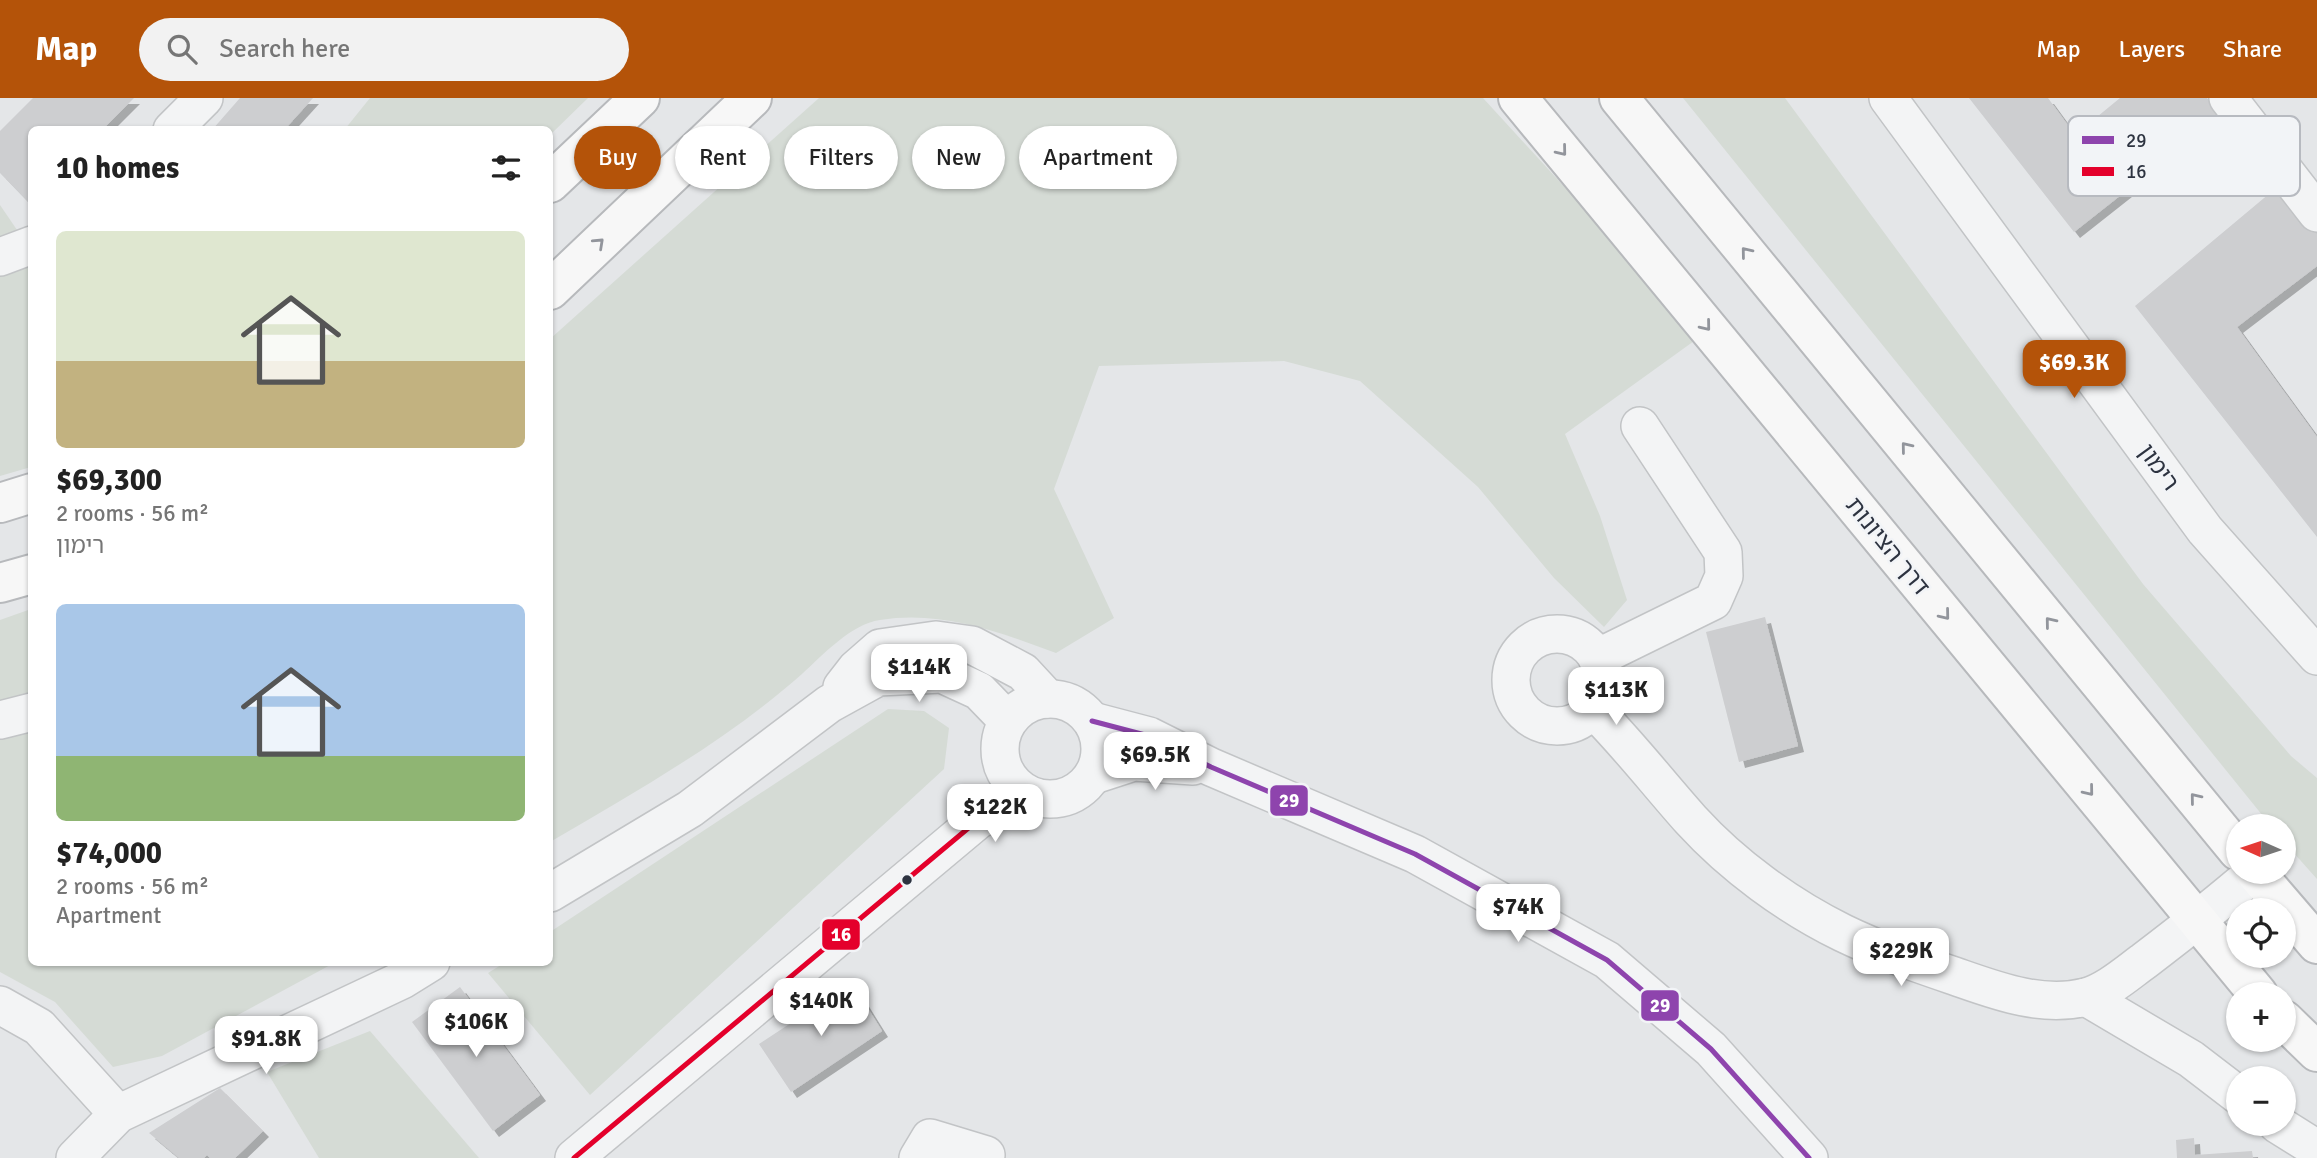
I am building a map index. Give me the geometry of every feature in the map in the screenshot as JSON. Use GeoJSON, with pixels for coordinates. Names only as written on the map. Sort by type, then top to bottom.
{"type":"FeatureCollection","features":[{"type":"Feature","properties":{"kind":"highway"},"geometry":{"type":"LineString","coordinates":[[553,180],[640,98]]}},
{"type":"Feature","properties":{"kind":"highway"},"geometry":{"type":"LineString","coordinates":[[553,287],[752,98]]}},
{"type":"Feature","properties":{"kind":"highway","name":"דרך הציונות"},"geometry":{"type":"LineString","coordinates":[[1518,98],[2248,982]]}},
{"type":"Feature","properties":{"kind":"highway"},"geometry":{"type":"LineString","coordinates":[[1619,98],[2226,836]]}},
{"type":"Feature","properties":{"kind":"highway"},"geometry":{"type":"LineString","coordinates":[[0,503],[28,494]]}},
{"type":"Feature","properties":{"kind":"highway"},"geometry":{"type":"LineString","coordinates":[[0,583],[28,575]]}},
{"type":"Feature","properties":{"kind":"highway"},"geometry":{"type":"LineString","coordinates":[[2265,884],[2317,944]]}},
{"type":"Feature","properties":{"kind":"highway"},"geometry":{"type":"LineString","coordinates":[[2296,1032],[2317,1052]]}},
{"type":"Feature","properties":{"kind":"street"},"geometry":{"type":"LineString","coordinates":[[176,126],[204,98]]}},
{"type":"Feature","properties":{"kind":"street","name":"רימון"},"geometry":{"type":"LineString","coordinates":[[1888,98],[2205,530],[2317,656]]}},
{"type":"Feature","properties":{"kind":"street"},"geometry":{"type":"LineString","coordinates":[[2228,98],[2242,116]]}},
{"type":"Feature","properties":{"kind":"street"},"geometry":{"type":"LineString","coordinates":[[2300,191],[2317,213]]}},
{"type":"Feature","properties":{"kind":"street"},"geometry":{"type":"LineString","coordinates":[[0,257],[28,246]]}},
{"type":"Feature","properties":{"kind":"street"},"geometry":{"type":"LineString","coordinates":[[1597,658],[1713,601],[1724,576],[1723,552],[1640,426]]}},
{"type":"Feature","properties":{"kind":"street"},"geometry":{"type":"LineString","coordinates":[[1551,634],[1569,636],[1585,644],[1597,658],[1602,675],[1601,693],[1593,709],[1579,721],[1562,727],[1544,725],[1528,717],[1517,703],[1511,686],[1513,668],[1520,652],[1534,640],[1551,634]]}},
{"type":"Feature","properties":{"kind":"street"},"geometry":{"type":"LineString","coordinates":[[829,704],[856,669],[880,648],[936,640],[972,645],[1023,672],[1048,699]]}},
{"type":"Feature","properties":{"kind":"street"},"geometry":{"type":"LineString","coordinates":[[553,890],[690,809],[829,704],[877,677],[942,674],[979,691],[1004,736],[1004,768],[1012,782],[1024,792],[1038,798]]}},
{"type":"Feature","properties":{"kind":"street"},"geometry":{"type":"LineString","coordinates":[[574,1158],[978,820],[1007,804],[1070,796],[1083,787],[1094,775],[1099,760],[1100,744],[1092,721],[1077,706],[1063,700],[1033,701],[1020,709],[1004,736],[986,781],[936,855]]}},
{"type":"Feature","properties":{"kind":"street"},"geometry":{"type":"LineString","coordinates":[[1593,709],[1625,741],[1692,821],[1740,866],[1801,910],[1843,933],[1900,957],[2010,995],[2049,1000],[2086,997],[2112,985],[2197,922],[2241,884]]}},
{"type":"Feature","properties":{"kind":"street"},"geometry":{"type":"LineString","coordinates":[[0,720],[28,713]]}},
{"type":"Feature","properties":{"kind":"street"},"geometry":{"type":"LineString","coordinates":[[1092,721],[1149,736],[1212,767],[1415,854],[1607,960],[1711,1049],[1809,1158]]}},
{"type":"Feature","properties":{"kind":"street"},"geometry":{"type":"LineString","coordinates":[[1094,775],[1134,762],[1212,767]]}},
{"type":"Feature","properties":{"kind":"street"},"geometry":{"type":"LineString","coordinates":[[75,1158],[118,1114],[402,980],[425,966]]}},
{"type":"Feature","properties":{"kind":"street"},"geometry":{"type":"LineString","coordinates":[[2086,997],[2191,1059],[2226,1085]]}},
{"type":"Feature","properties":{"kind":"street"},"geometry":{"type":"LineString","coordinates":[[0,1005],[39,1027],[118,1114]]}},
{"type":"Feature","properties":{"kind":"street"},"geometry":{"type":"LineString","coordinates":[[2296,1136],[2317,1149]]}},
{"type":"Feature","properties":{"kind":"street"},"geometry":{"type":"LineString","coordinates":[[918,1158],[930,1138],[986,1155],[985,1158]]}},
{"type":"Feature","properties":{"kind":"shaded area"},"geometry":{"type":"Polygon","coordinates":[[[370,98],[588,98],[553,132],[553,126],[347,126],[370,98]]]}},
{"type":"Feature","properties":{"kind":"shaded area"},"geometry":{"type":"Polygon","coordinates":[[[819,98],[1483,98],[1701,336],[1565,434],[1600,516],[1627,600],[1604,627],[1554,578],[1478,487],[1360,381],[1284,361],[1099,366],[1054,489],[1114,618],[1056,653],[992,631],[948,621],[903,618],[869,623],[838,641],[773,698],[712,743],[553,840],[553,336],[717,189],[770,189],[770,142],[784,129],[784,189],[898,189],[898,126],[788,126],[819,98]]]}},
{"type":"Feature","properties":{"kind":"shaded area"},"geometry":{"type":"Polygon","coordinates":[[[1683,98],[1785,98],[2143,584],[2291,756],[2317,778],[2317,879],[2296,855],[2296,814],[2261,814],[1683,98]]]}},
{"type":"Feature","properties":{"kind":"shaded area"},"geometry":{"type":"Polygon","coordinates":[[[0,205],[28,246],[28,468],[0,476],[0,205]]]}},
{"type":"Feature","properties":{"kind":"shaded area"},"geometry":{"type":"Polygon","coordinates":[[[28,610],[28,966],[328,966],[162,1056],[113,1067],[55,1002],[0,972],[0,620],[28,610]]]}},
{"type":"Feature","properties":{"kind":"shaded area"},"geometry":{"type":"Polygon","coordinates":[[[888,709],[924,711],[949,728],[944,769],[590,1095],[488,973],[499,966],[553,966],[553,930],[888,709]]]}},
{"type":"Feature","properties":{"kind":"shaded area"},"geometry":{"type":"Polygon","coordinates":[[[370,1031],[479,1158],[319,1158],[267,1072],[370,1031]]]}},
{"type":"Feature","properties":{"kind":"building"},"geometry":{"type":"Polygon","coordinates":[[[33,98],[134,98],[106,126],[28,126],[28,202],[0,173],[0,131],[33,98]]]}},
{"type":"Feature","properties":{"kind":"building"},"geometry":{"type":"Polygon","coordinates":[[[240,98],[313,98],[288,126],[216,126],[240,98]]]}},
{"type":"Feature","properties":{"kind":"building"},"geometry":{"type":"Polygon","coordinates":[[[1969,98],[2048,98],[2068,125],[2068,196],[2120,196],[2074,232],[1969,98]]]}},
{"type":"Feature","properties":{"kind":"building"},"geometry":{"type":"Polygon","coordinates":[[[2120,98],[2207,98],[2221,116],[2098,116],[2120,98]]]}},
{"type":"Feature","properties":{"kind":"building"},"geometry":{"type":"Polygon","coordinates":[[[2266,196],[2283,196],[2317,234],[2317,266],[2237,327],[2317,437],[2317,537],[2135,306],[2266,196]]]}},
{"type":"Feature","properties":{"kind":"building"},"geometry":{"type":"Polygon","coordinates":[[[1765,617],[1798,746],[1739,762],[1706,632],[1765,617]]]}},
{"type":"Feature","properties":{"kind":"building"},"geometry":{"type":"Polygon","coordinates":[[[852,983],[882,1031],[791,1092],[759,1044],[852,983]]]}},
{"type":"Feature","properties":{"kind":"building"},"geometry":{"type":"Polygon","coordinates":[[[460,987],[540,1095],[493,1131],[412,1022],[460,987]]]}},
{"type":"Feature","properties":{"kind":"building"},"geometry":{"type":"Polygon","coordinates":[[[220,1088],[263,1131],[235,1158],[210,1158],[207,1155],[204,1158],[179,1158],[149,1133],[220,1088]]]}},
{"type":"Feature","properties":{"kind":"building"},"geometry":{"type":"Polygon","coordinates":[[[2194,1138],[2195,1155],[2252,1151],[2253,1158],[2177,1158],[2176,1140],[2194,1138]]]}},
{"type":"Feature","properties":{"kind":"transit line","name":"29"},"geometry":{"type":"LineString","coordinates":[[1092,721],[1149,736],[1211,767],[1415,854],[1607,960],[1711,1049],[1809,1158]]}},
{"type":"Feature","properties":{"kind":"transit line","name":"16"},"geometry":{"type":"LineString","coordinates":[[574,1158],[978,820],[1007,804],[1038,798]]}}]}
